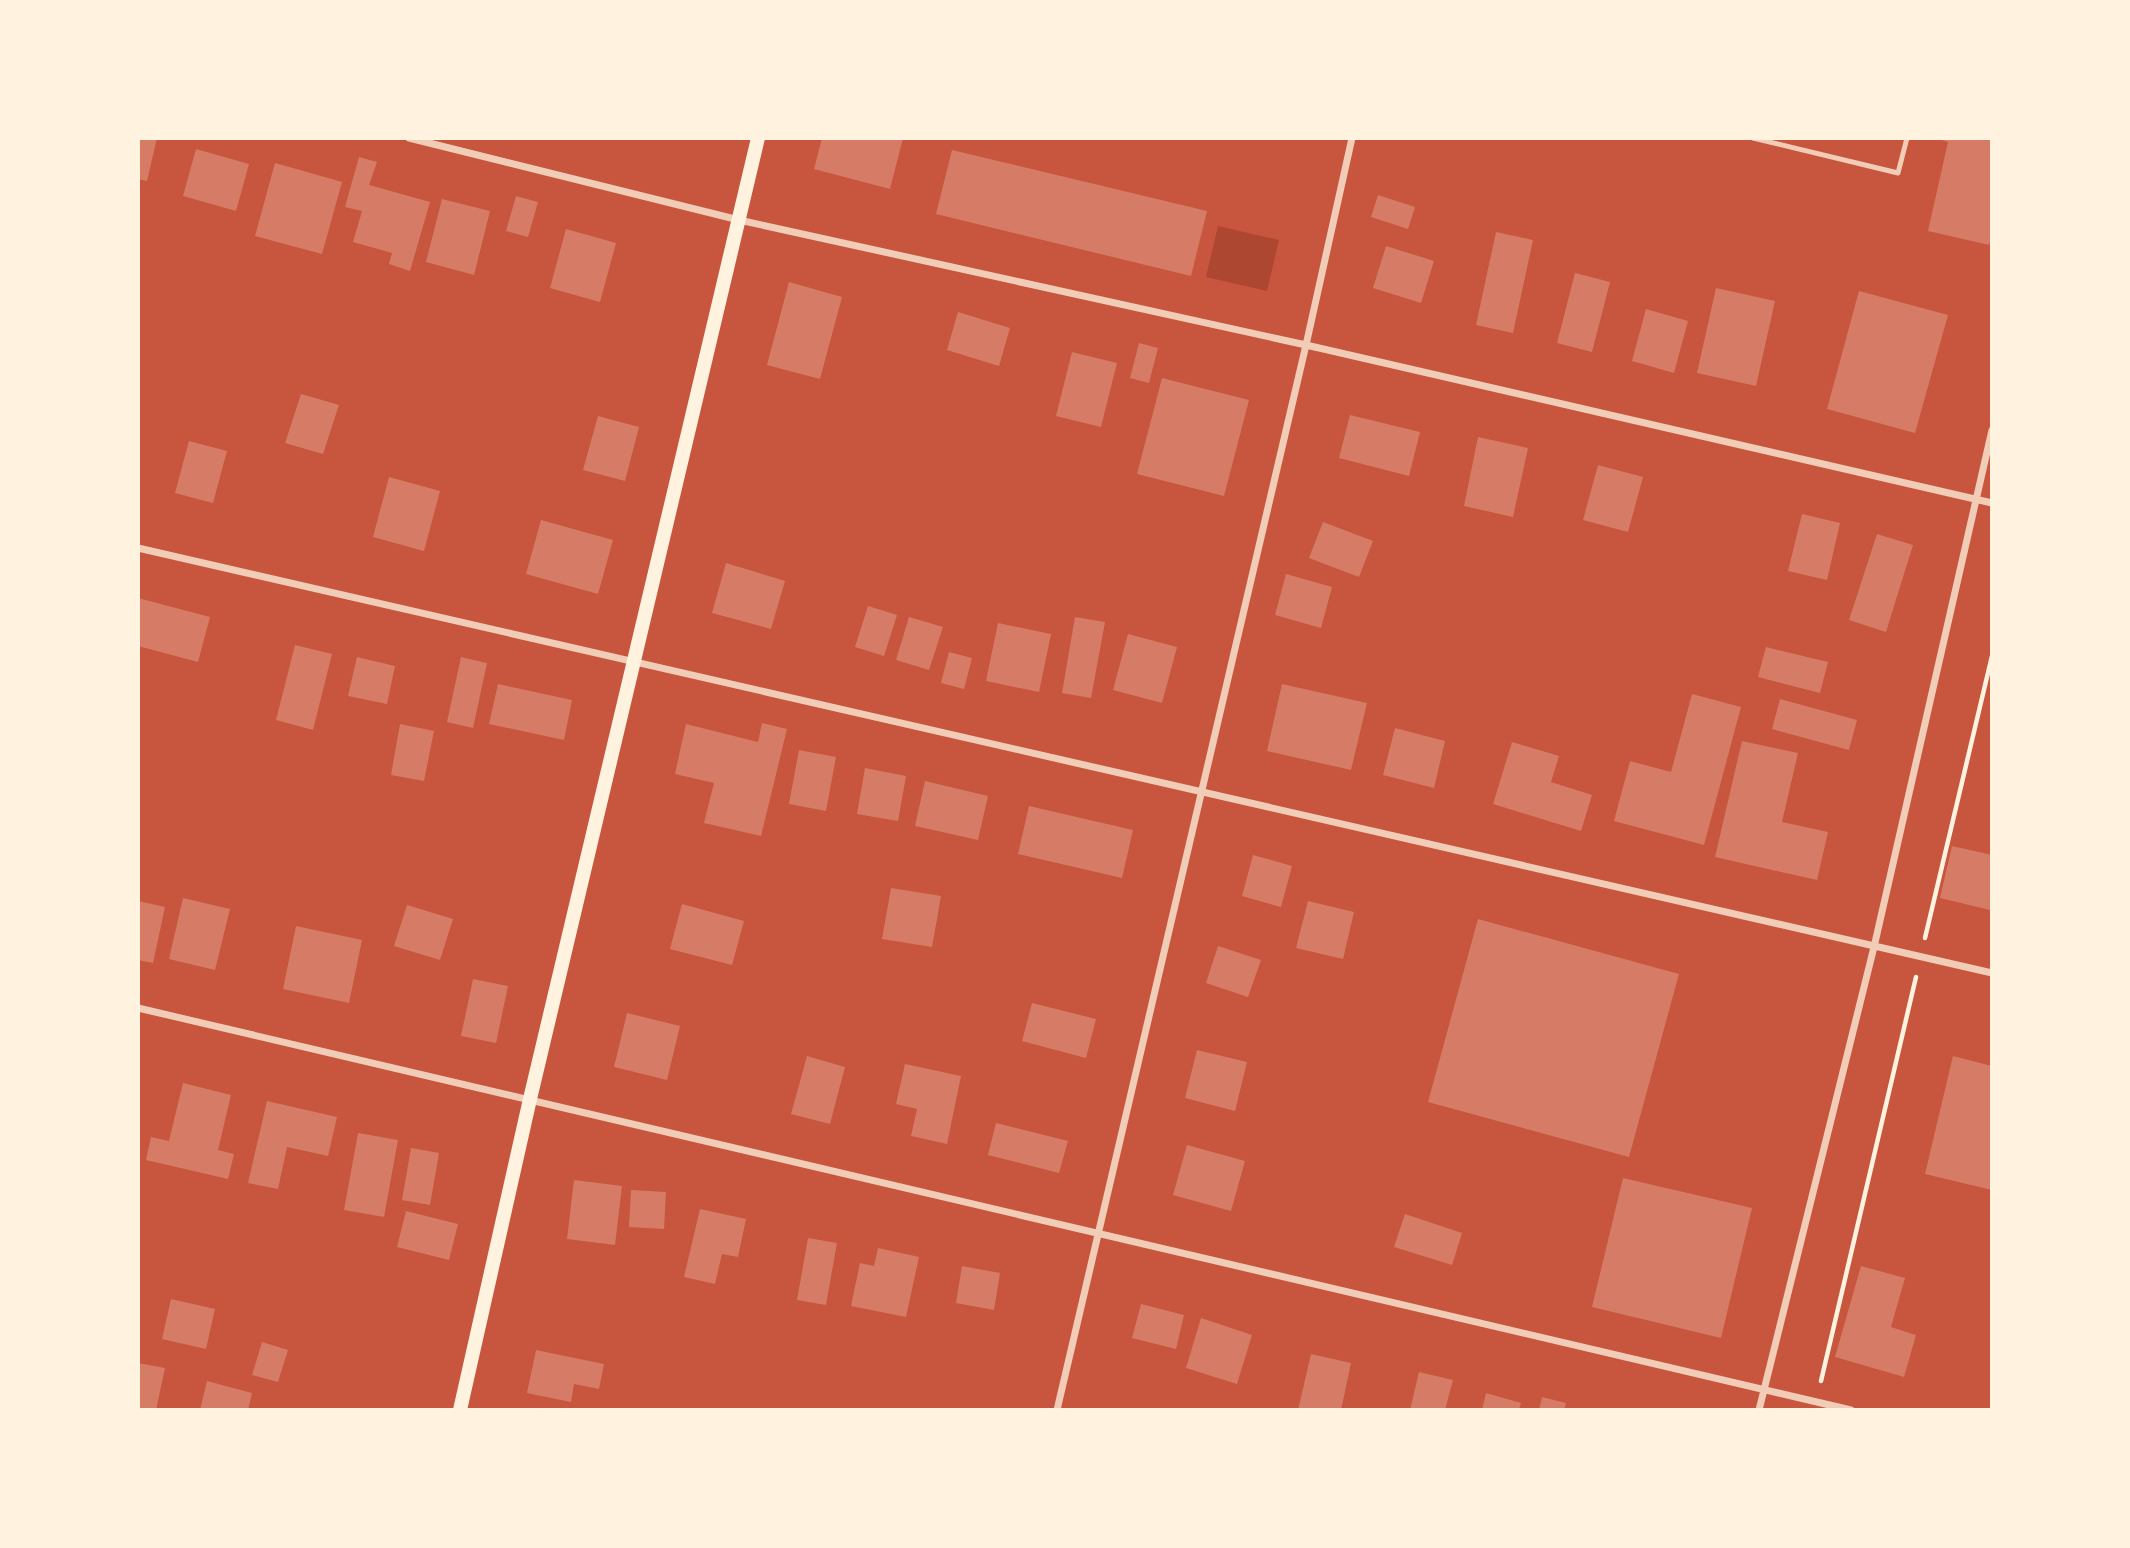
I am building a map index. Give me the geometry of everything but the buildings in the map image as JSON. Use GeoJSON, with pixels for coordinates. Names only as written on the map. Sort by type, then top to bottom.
{"type":"FeatureCollection","features":[{"type":"Feature","properties":{"kind":"main road"},"geometry":{"type":"LineString","coordinates":[[460,1410],[530,1099],[758,138]]}},
{"type":"Feature","properties":{"kind":"street"},"geometry":{"type":"LineString","coordinates":[[409,138],[739,220],[1306,345],[1992,503]]}},
{"type":"Feature","properties":{"kind":"street"},"geometry":{"type":"LineString","coordinates":[[1057,1410],[1352,138]]}},
{"type":"Feature","properties":{"kind":"street"},"geometry":{"type":"LineString","coordinates":[[1759,1410],[1874,947],[1992,430]]}},
{"type":"Feature","properties":{"kind":"street"},"geometry":{"type":"LineString","coordinates":[[138,548],[1992,973]]}},
{"type":"Feature","properties":{"kind":"street"},"geometry":{"type":"LineString","coordinates":[[138,1007],[1852,1410]]}},
{"type":"Feature","properties":{"kind":"lane"},"geometry":{"type":"LineString","coordinates":[[1753,138],[1898,173],[1907,138]]}},
{"type":"Feature","properties":{"kind":"path"},"geometry":{"type":"LineString","coordinates":[[1816,1401],[1992,656]]}},
{"type":"Feature","properties":{"kind":"shaded area"},"geometry":{"type":"Polygon","coordinates":[[[1218,226],[1279,240],[1267,291],[1206,277],[1218,226]]]}}]}
